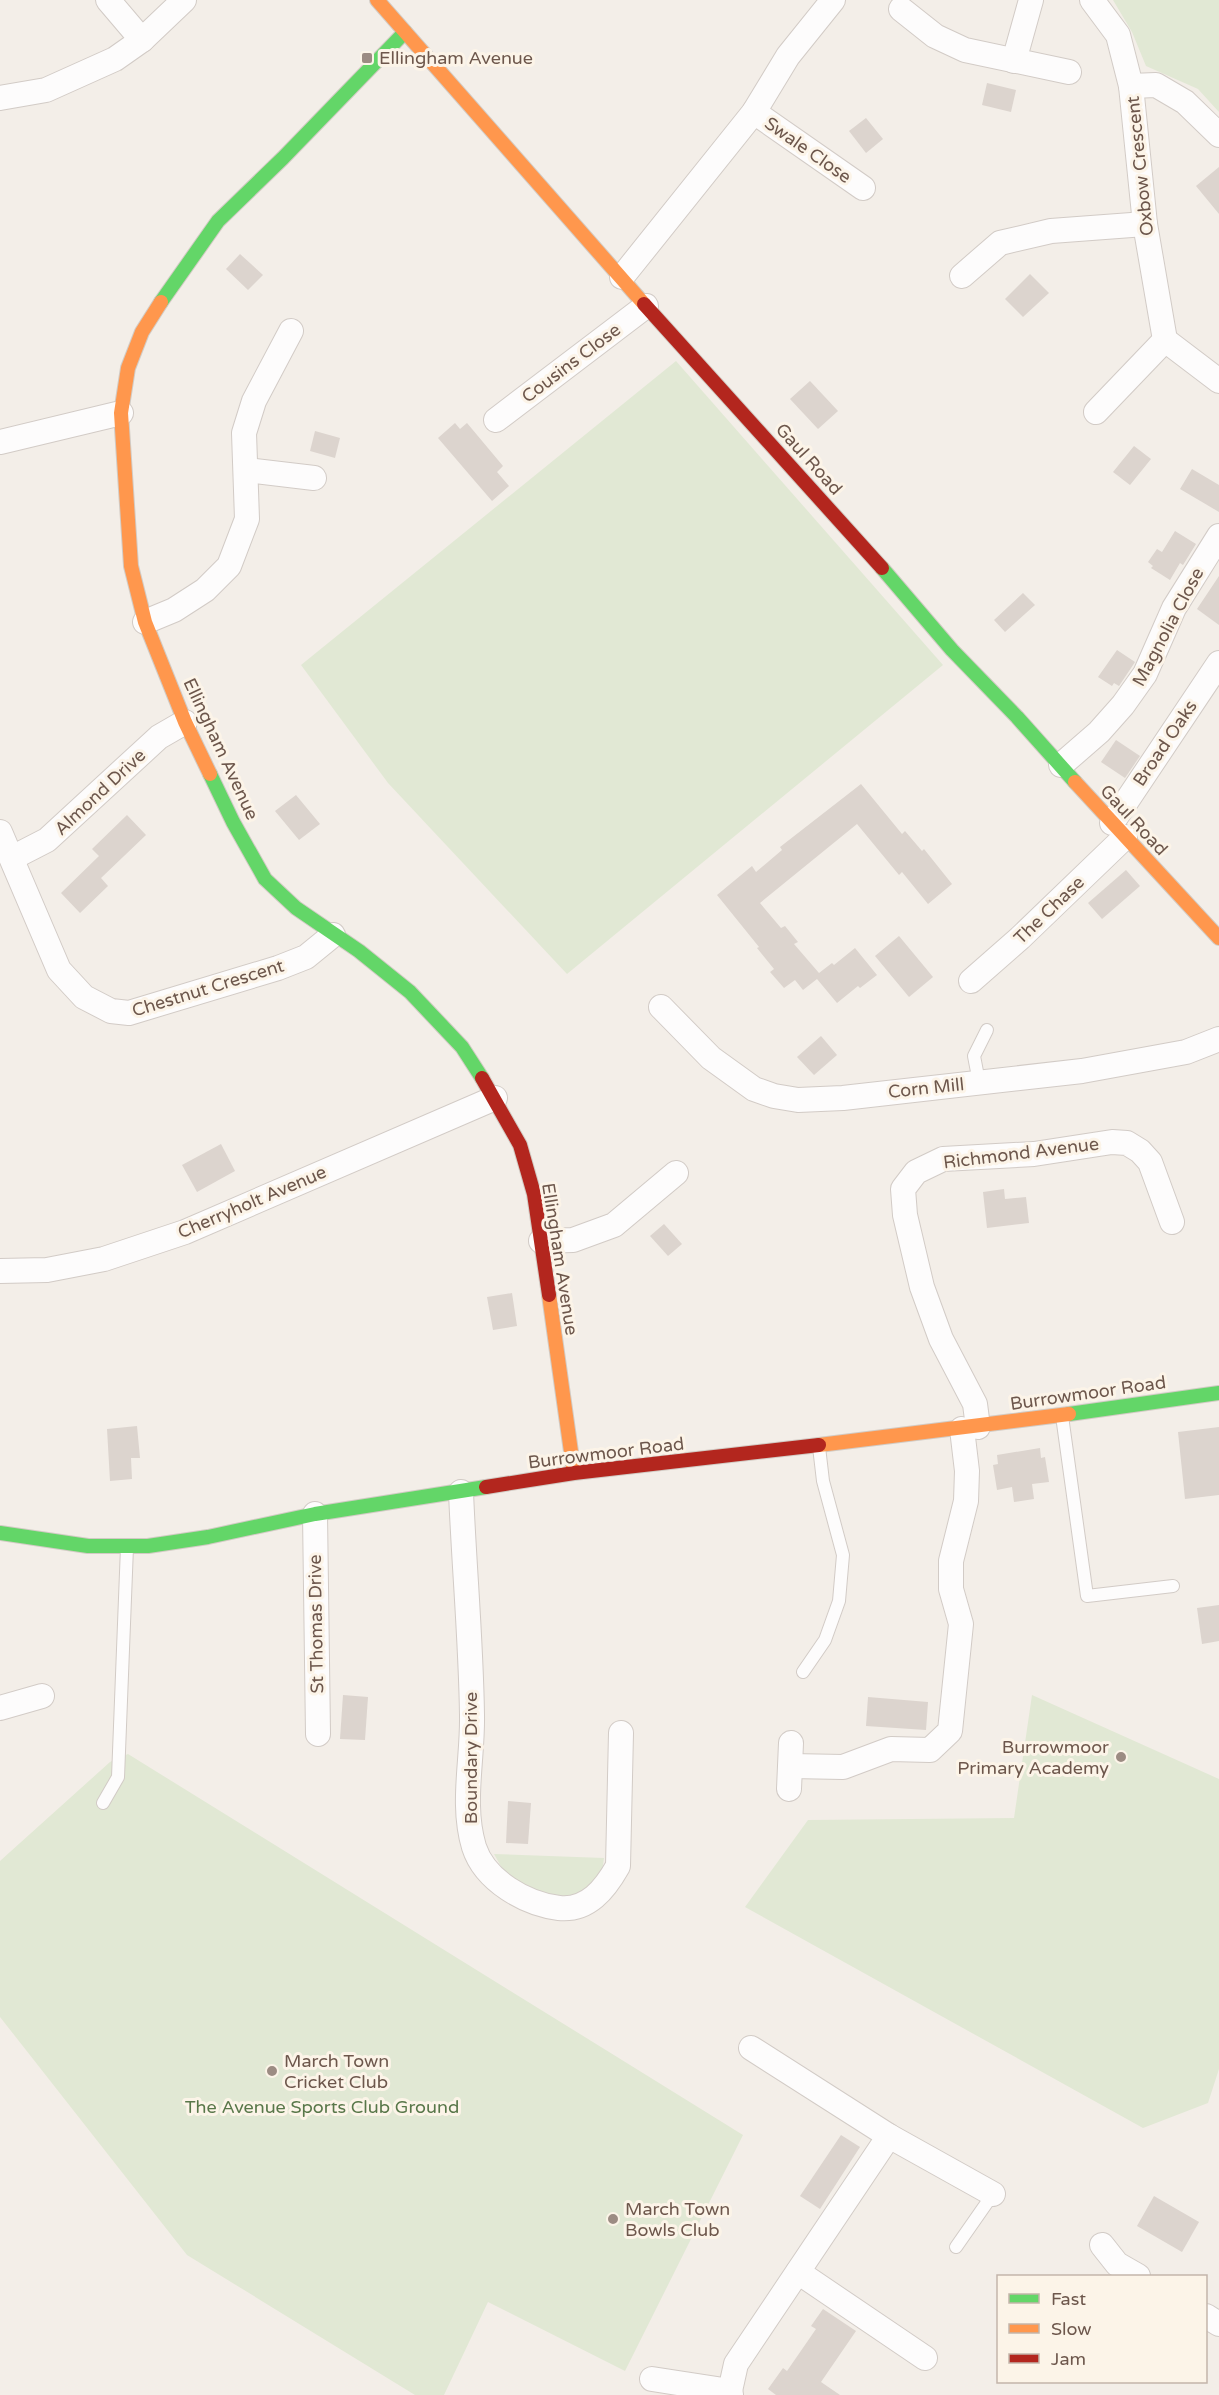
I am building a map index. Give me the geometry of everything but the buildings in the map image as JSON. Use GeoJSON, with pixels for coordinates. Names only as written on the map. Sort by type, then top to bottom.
{"type":"FeatureCollection","features":[{"type":"Feature","properties":{"kind":"street"},"geometry":{"type":"LineString","coordinates":[[108,0],[142,40]]}},
{"type":"Feature","properties":{"kind":"street"},"geometry":{"type":"LineString","coordinates":[[0,98],[46,90],[115,59],[142,40],[184,0]]}},
{"type":"Feature","properties":{"kind":"street","name":"Gaul Road"},"geometry":{"type":"LineString","coordinates":[[377,0],[646,306],[865,548],[952,650],[1219,938]]}},
{"type":"Feature","properties":{"kind":"street"},"geometry":{"type":"LineString","coordinates":[[622,277],[754,112],[788,56],[833,0]]}},
{"type":"Feature","properties":{"kind":"street"},"geometry":{"type":"LineString","coordinates":[[1014,62],[1031,0]]}},
{"type":"Feature","properties":{"kind":"street","name":"Oxbow Crescent"},"geometry":{"type":"LineString","coordinates":[[1092,0],[1118,35],[1131,86],[1145,224],[1165,340]]}},
{"type":"Feature","properties":{"kind":"street"},"geometry":{"type":"LineString","coordinates":[[902,9],[935,36],[965,50],[1069,72]]}},
{"type":"Feature","properties":{"kind":"street","name":"Ellingham Avenue"},"geometry":{"type":"LineString","coordinates":[[405,32],[283,158],[218,221],[171,285],[142,332],[128,368],[121,413],[131,566],[146,622],[185,722],[233,822],[265,879],[296,908],[359,951],[410,992],[462,1047],[495,1098],[520,1146],[534,1194],[574,1473]]}},
{"type":"Feature","properties":{"kind":"street"},"geometry":{"type":"LineString","coordinates":[[1131,86],[1156,85],[1185,102],[1219,135]]}},
{"type":"Feature","properties":{"kind":"street","name":"Swale Close"},"geometry":{"type":"LineString","coordinates":[[754,112],[862,188]]}},
{"type":"Feature","properties":{"kind":"street"},"geometry":{"type":"LineString","coordinates":[[962,276],[1000,243],[1051,231],[1145,224]]}},
{"type":"Feature","properties":{"kind":"street","name":"Cousins Close"},"geometry":{"type":"LineString","coordinates":[[495,420],[646,306]]}},
{"type":"Feature","properties":{"kind":"street"},"geometry":{"type":"LineString","coordinates":[[146,622],[174,610],[206,590],[229,566],[247,519],[244,433],[254,401],[291,331]]}},
{"type":"Feature","properties":{"kind":"street"},"geometry":{"type":"LineString","coordinates":[[1096,412],[1165,340],[1219,381]]}},
{"type":"Feature","properties":{"kind":"street"},"geometry":{"type":"LineString","coordinates":[[0,442],[121,413]]}},
{"type":"Feature","properties":{"kind":"street"},"geometry":{"type":"LineString","coordinates":[[246,470],[314,478]]}},
{"type":"Feature","properties":{"kind":"street","name":"Magnolia Close"},"geometry":{"type":"LineString","coordinates":[[1061,765],[1099,732],[1145,674],[1174,608],[1219,536]]}},
{"type":"Feature","properties":{"kind":"street","name":"Broad Oaks"},"geometry":{"type":"LineString","coordinates":[[1118,830],[1219,663]]}},
{"type":"Feature","properties":{"kind":"street","name":"Almond Drive"},"geometry":{"type":"LineString","coordinates":[[12,858],[47,840],[159,737],[185,722]]}},
{"type":"Feature","properties":{"kind":"street","name":"The Chase"},"geometry":{"type":"LineString","coordinates":[[971,981],[1020,938],[1118,830]]}},
{"type":"Feature","properties":{"kind":"street","name":"Chestnut Crescent"},"geometry":{"type":"LineString","coordinates":[[0,832],[59,970],[84,997],[111,1011],[129,1013],[278,968],[306,957],[333,935]]}},
{"type":"Feature","properties":{"kind":"street","name":"Corn Mill"},"geometry":{"type":"LineString","coordinates":[[661,1007],[711,1058],[754,1089],[774,1096],[798,1100],[843,1098],[1082,1071],[1186,1052],[1219,1039]]}},
{"type":"Feature","properties":{"kind":"street","name":"Cherryholt Avenue"},"geometry":{"type":"LineString","coordinates":[[0,1271],[47,1270],[104,1259],[185,1232],[495,1098]]}},
{"type":"Feature","properties":{"kind":"street","name":"Richmond Avenue"},"geometry":{"type":"LineString","coordinates":[[790,1766],[843,1767],[891,1749],[930,1750],[950,1731],[961,1624],[951,1589],[951,1561],[966,1501],[970,1428],[975,1404],[941,1339],[921,1287],[905,1215],[903,1189],[916,1172],[943,1159],[1034,1154],[1112,1142],[1127,1143],[1140,1151],[1150,1162],[1172,1222]]}},
{"type":"Feature","properties":{"kind":"street"},"geometry":{"type":"LineString","coordinates":[[541,1241],[573,1240],[614,1224],[676,1173]]}},
{"type":"Feature","properties":{"kind":"street","name":"Burrowmoor Road"},"geometry":{"type":"LineString","coordinates":[[0,1533],[88,1546],[148,1546],[315,1514],[574,1473],[970,1428],[1219,1393]]}},
{"type":"Feature","properties":{"kind":"street","name":"Boundary Drive"},"geometry":{"type":"LineString","coordinates":[[461,1492],[472,1717],[467,1814],[475,1849],[486,1868],[502,1884],[547,1907],[570,1909],[596,1898],[609,1883],[618,1866],[621,1733]]}},
{"type":"Feature","properties":{"kind":"street","name":"St Thomas Drive"},"geometry":{"type":"LineString","coordinates":[[315,1514],[318,1734]]}},
{"type":"Feature","properties":{"kind":"street"},"geometry":{"type":"LineString","coordinates":[[0,1707],[42,1696]]}},
{"type":"Feature","properties":{"kind":"street"},"geometry":{"type":"LineString","coordinates":[[751,2048],[890,2136],[993,2194]]}},
{"type":"Feature","properties":{"kind":"street"},"geometry":{"type":"LineString","coordinates":[[652,2379],[731,2393],[736,2364],[890,2136]]}},
{"type":"Feature","properties":{"kind":"street"},"geometry":{"type":"LineString","coordinates":[[1102,2245],[1117,2264],[1135,2275]]}},
{"type":"Feature","properties":{"kind":"street"},"geometry":{"type":"LineString","coordinates":[[798,2272],[926,2358]]}},
{"type":"Feature","properties":{"kind":"lane"},"geometry":{"type":"LineString","coordinates":[[979,1082],[974,1056],[987,1030]]}},
{"type":"Feature","properties":{"kind":"lane"},"geometry":{"type":"LineString","coordinates":[[1062,1415],[1087,1596],[1173,1586]]}},
{"type":"Feature","properties":{"kind":"lane"},"geometry":{"type":"LineString","coordinates":[[803,1672],[825,1640],[839,1601],[843,1555],[823,1480],[819,1446]]}},
{"type":"Feature","properties":{"kind":"lane"},"geometry":{"type":"LineString","coordinates":[[103,1803],[118,1777],[128,1546]]}},
{"type":"Feature","properties":{"kind":"lane"},"geometry":{"type":"LineString","coordinates":[[956,2247],[993,2194]]}},
{"type":"Feature","properties":{"kind":"green space"},"geometry":{"type":"Polygon","coordinates":[[[1113,0],[1219,0],[1219,112],[1198,89],[1146,66],[1132,32],[1113,0]]]}},
{"type":"Feature","properties":{"kind":"green space"},"geometry":{"type":"Polygon","coordinates":[[[676,361],[943,665],[567,974],[388,783],[301,665],[676,361]]]}},
{"type":"Feature","properties":{"kind":"green space","name":"Burrowmoor Primary Academy"},"geometry":{"type":"Polygon","coordinates":[[[1032,1695],[1219,1779],[1219,2069],[1208,2103],[1143,2128],[745,1907],[808,1820],[1014,1818],[1032,1695]]]}},
{"type":"Feature","properties":{"kind":"green space","name":"The Avenue Sports Club Ground"},"geometry":{"type":"Polygon","coordinates":[[[128,1754],[743,2135],[625,2371],[488,2302],[444,2395],[415,2395],[187,2255],[0,2017],[0,1861],[110,1762],[128,1754]]]}},
{"type":"Feature","properties":{"kind":"green space"},"geometry":{"type":"Polygon","coordinates":[[[494,1854],[604,1858],[602,1872],[584,1893],[566,1901],[543,1895],[519,1882],[503,1870],[494,1854]]]}},
{"type":"Feature","properties":{"kind":"traffic: fast"},"geometry":{"type":"LineString","coordinates":[[161,302],[218,221],[283,158],[405,32]]}},
{"type":"Feature","properties":{"kind":"traffic: fast"},"geometry":{"type":"LineString","coordinates":[[882,568],[952,650],[1017,717],[1075,782]]}},
{"type":"Feature","properties":{"kind":"traffic: fast"},"geometry":{"type":"LineString","coordinates":[[210,774],[233,822],[265,879],[296,908],[359,951],[410,992],[462,1047],[482,1078]]}},
{"type":"Feature","properties":{"kind":"traffic: fast"},"geometry":{"type":"LineString","coordinates":[[1069,1414],[1219,1393]]}},
{"type":"Feature","properties":{"kind":"traffic: fast"},"geometry":{"type":"LineString","coordinates":[[0,1533],[88,1546],[148,1546],[208,1537],[315,1514],[486,1487]]}},
{"type":"Feature","properties":{"kind":"traffic: slow"},"geometry":{"type":"LineString","coordinates":[[377,0],[644,304]]}},
{"type":"Feature","properties":{"kind":"traffic: slow"},"geometry":{"type":"LineString","coordinates":[[161,302],[142,332],[128,368],[121,413],[131,566],[145,622],[185,722],[210,774]]}},
{"type":"Feature","properties":{"kind":"traffic: slow"},"geometry":{"type":"LineString","coordinates":[[1075,782],[1219,938]]}},
{"type":"Feature","properties":{"kind":"traffic: slow"},"geometry":{"type":"LineString","coordinates":[[549,1295],[574,1473]]}},
{"type":"Feature","properties":{"kind":"traffic: slow"},"geometry":{"type":"LineString","coordinates":[[819,1445],[1069,1414]]}},
{"type":"Feature","properties":{"kind":"traffic: jam"},"geometry":{"type":"LineString","coordinates":[[644,304],[882,568]]}},
{"type":"Feature","properties":{"kind":"traffic: jam"},"geometry":{"type":"LineString","coordinates":[[482,1078],[520,1145],[534,1194],[549,1295]]}},
{"type":"Feature","properties":{"kind":"traffic: jam"},"geometry":{"type":"LineString","coordinates":[[486,1487],[574,1473],[819,1445]]}},
{"type":"Feature","properties":{"kind":"place","name":"Ellingham Avenue"},"geometry":{"type":"Point","coordinates":[367,58]}},
{"type":"Feature","properties":{"kind":"place","name":"Burrowmoor Primary Academy"},"geometry":{"type":"Point","coordinates":[1121,1757]}},
{"type":"Feature","properties":{"kind":"place","name":"March Town Cricket Club"},"geometry":{"type":"Point","coordinates":[272,2071]}},
{"type":"Feature","properties":{"kind":"place","name":"March Town Bowls Club"},"geometry":{"type":"Point","coordinates":[613,2219]}}]}
